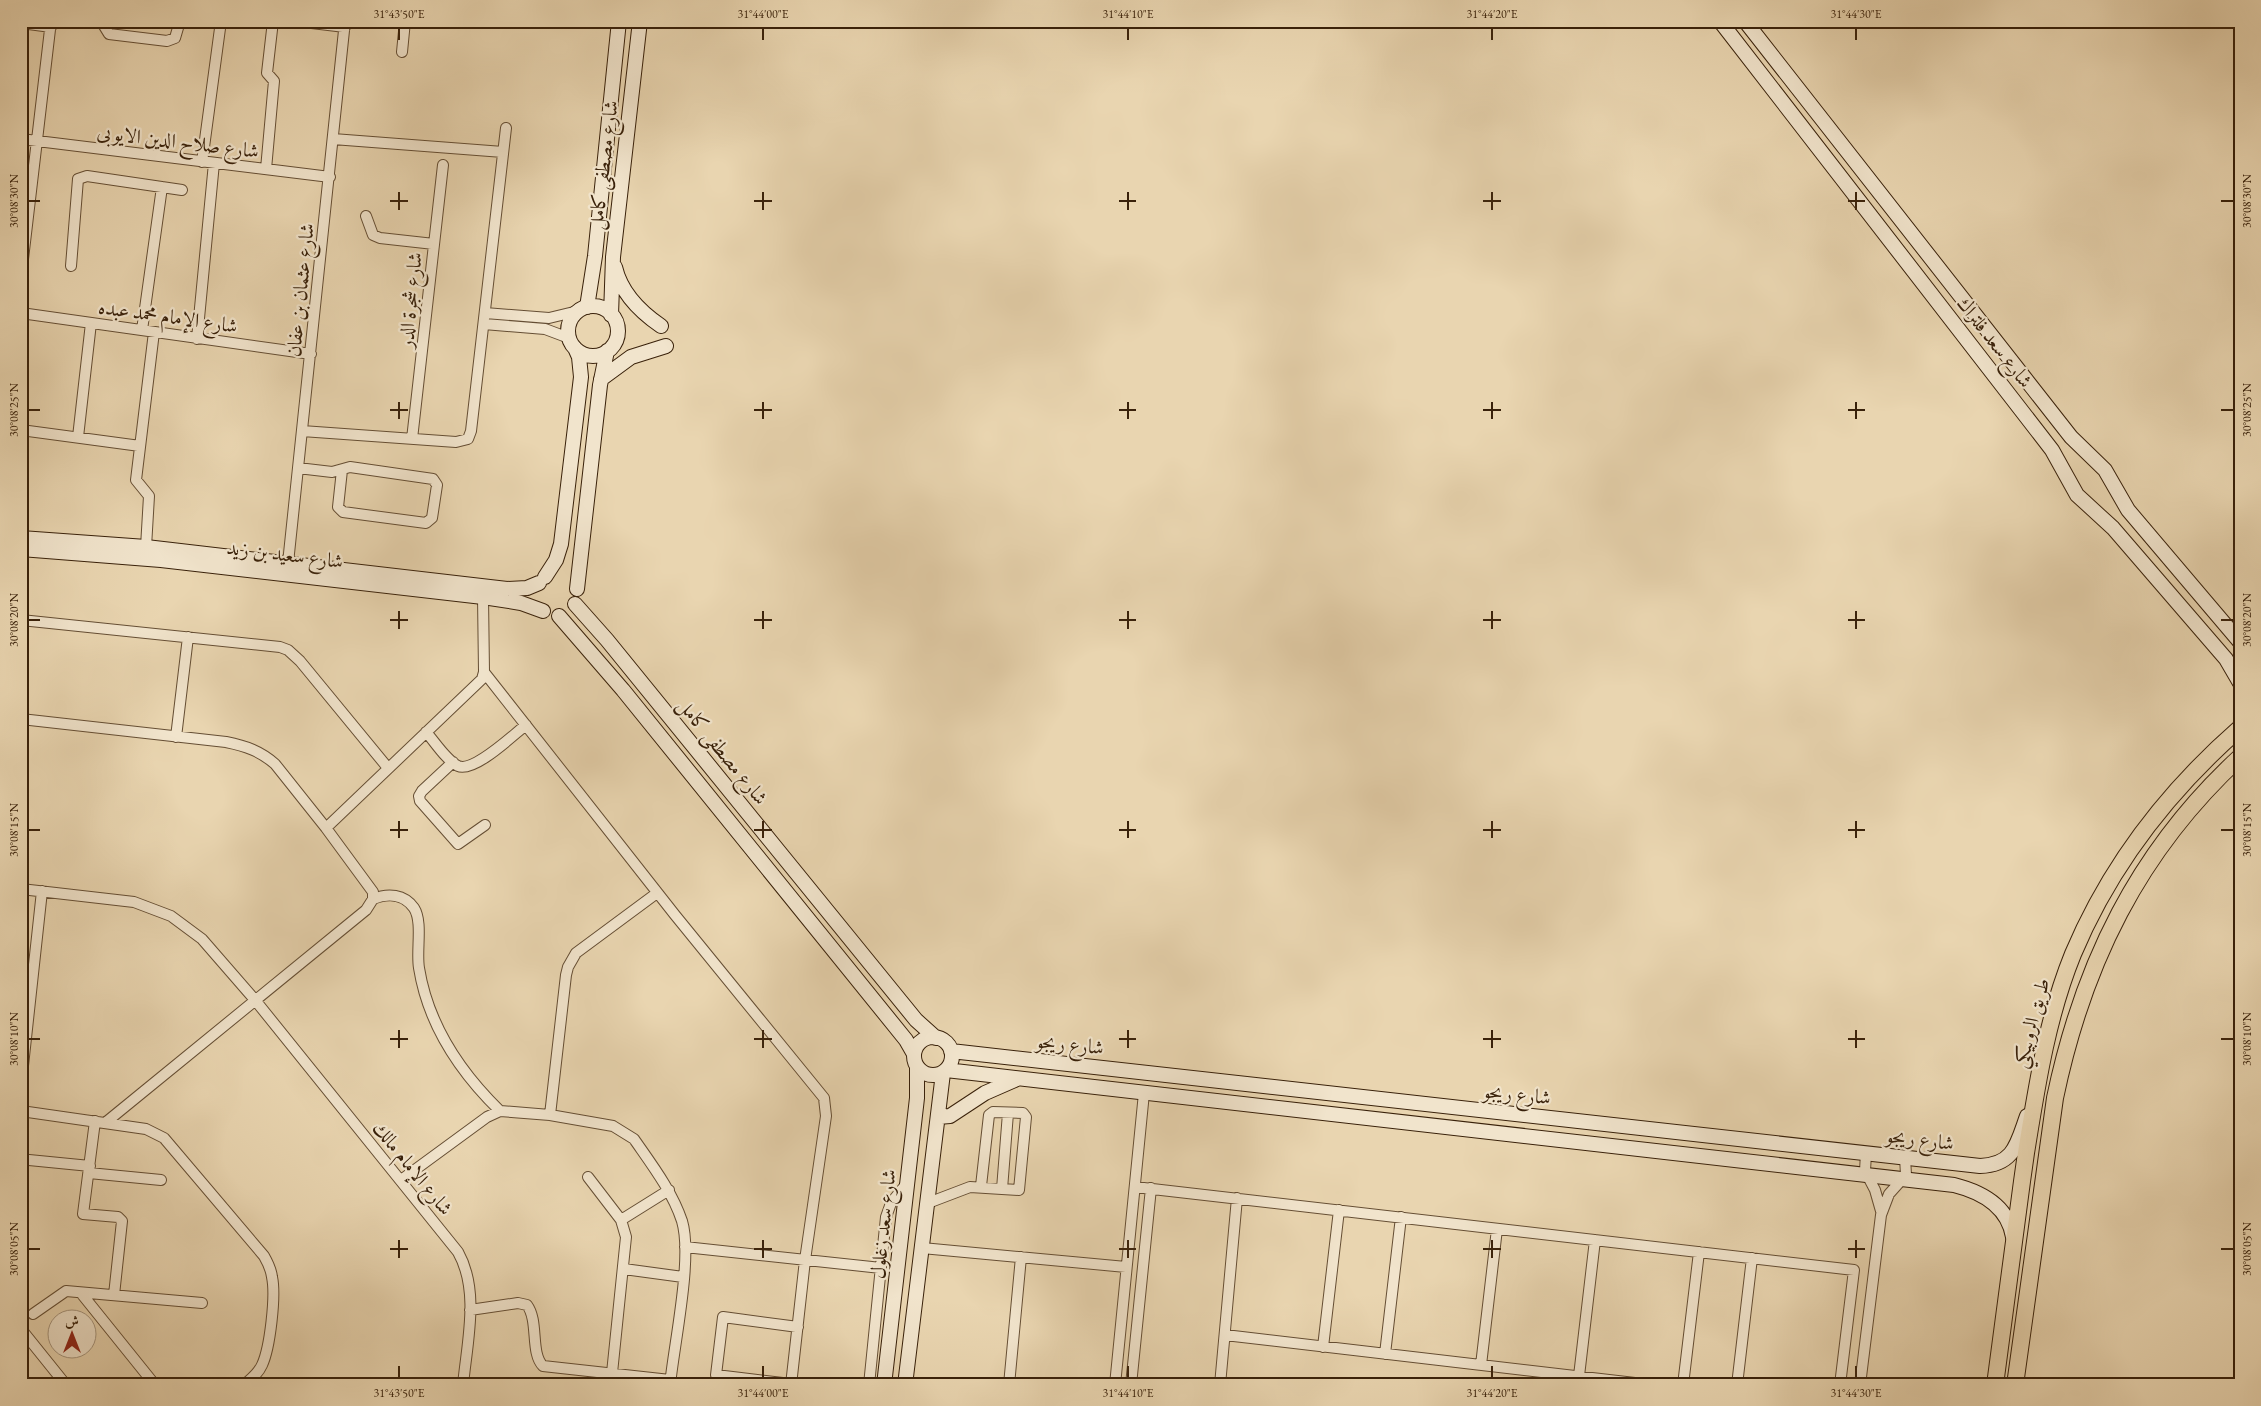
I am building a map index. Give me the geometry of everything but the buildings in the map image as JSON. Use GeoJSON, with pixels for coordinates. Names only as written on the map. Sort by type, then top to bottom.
{"type":"FeatureCollection","features":[{"type":"Feature","properties":{"kind":"main road","name":"طريق الروبيكي"},"geometry":{"type":"LineString","coordinates":[[1995,1385],[2013,1238],[2035,1094],[2044,1047],[2057,1000],[2073,955],[2094,910],[2117,868],[2145,828],[2175,791],[2240,728]]}},
{"type":"Feature","properties":{"kind":"main road","name":"طريق الروبيكي"},"geometry":{"type":"LineString","coordinates":[[2015,1385],[2055,1098],[2064,1052],[2078,1007],[2094,964],[2114,921],[2137,880],[2163,842],[2193,805],[2240,757]]}},
{"type":"Feature","properties":{"kind":"street"},"geometry":{"type":"LineString","coordinates":[[101,21],[110,34],[166,41],[176,38],[180,21]]}},
{"type":"Feature","properties":{"kind":"street"},"geometry":{"type":"LineString","coordinates":[[202,162],[221,21]]}},
{"type":"Feature","properties":{"kind":"street"},"geometry":{"type":"LineString","coordinates":[[266,169],[274,81],[267,73],[274,21]]}},
{"type":"Feature","properties":{"kind":"street"},"geometry":{"type":"LineString","coordinates":[[295,21],[345,24]]}},
{"type":"Feature","properties":{"kind":"street"},"geometry":{"type":"LineString","coordinates":[[402,52],[405,21]]}},
{"type":"Feature","properties":{"kind":"street","name":"شارع مصطفى كامل"},"geometry":{"type":"LineString","coordinates":[[582,309],[594,269],[619,21]]}},
{"type":"Feature","properties":{"kind":"street","name":"شارع مصطفى كامل"},"geometry":{"type":"LineString","coordinates":[[611,315],[613,257],[640,21]]}},
{"type":"Feature","properties":{"kind":"street","name":"شارع سعد فلتراك"},"geometry":{"type":"LineString","coordinates":[[1720,21],[2052,450],[2077,495],[2113,528],[2226,659],[2240,683]]}},
{"type":"Feature","properties":{"kind":"street","name":"شارع سعد فلتراك"},"geometry":{"type":"LineString","coordinates":[[1746,21],[2071,437],[2105,470],[2128,510],[2240,642]]}},
{"type":"Feature","properties":{"kind":"street"},"geometry":{"type":"LineString","coordinates":[[21,23],[51,24],[39,142],[21,276]]}},
{"type":"Feature","properties":{"kind":"street","name":"شارع عثمان بن عفان"},"geometry":{"type":"LineString","coordinates":[[288,563],[345,24]]}},
{"type":"Feature","properties":{"kind":"street"},"geometry":{"type":"LineString","coordinates":[[1789,109],[1805,96]]}},
{"type":"Feature","properties":{"kind":"street"},"geometry":{"type":"LineString","coordinates":[[1803,127],[1819,114]]}},
{"type":"Feature","properties":{"kind":"street"},"geometry":{"type":"LineString","coordinates":[[302,431],[460,442],[470,435],[506,128]]}},
{"type":"Feature","properties":{"kind":"street","name":"شارع صلاح الدين الايوبى"},"geometry":{"type":"LineString","coordinates":[[21,139],[330,177]]}},
{"type":"Feature","properties":{"kind":"street"},"geometry":{"type":"LineString","coordinates":[[333,139],[503,152]]}},
{"type":"Feature","properties":{"kind":"street"},"geometry":{"type":"LineString","coordinates":[[198,339],[214,163]]}},
{"type":"Feature","properties":{"kind":"street","name":"شارع شجرة الدر"},"geometry":{"type":"LineString","coordinates":[[412,439],[443,165]]}},
{"type":"Feature","properties":{"kind":"street"},"geometry":{"type":"LineString","coordinates":[[71,266],[78,179],[87,176],[182,190]]}},
{"type":"Feature","properties":{"kind":"street"},"geometry":{"type":"LineString","coordinates":[[142,330],[162,187]]}},
{"type":"Feature","properties":{"kind":"street"},"geometry":{"type":"LineString","coordinates":[[366,216],[373,235],[380,238],[434,244]]}},
{"type":"Feature","properties":{"kind":"street"},"geometry":{"type":"LineString","coordinates":[[613,257],[624,290],[646,316],[661,326]]}},
{"type":"Feature","properties":{"kind":"street"},"geometry":{"type":"LineString","coordinates":[[594,269],[595,273],[602,278],[610,275],[612,271]]}},
{"type":"Feature","properties":{"kind":"street"},"geometry":{"type":"LineString","coordinates":[[484,318],[549,318],[582,309],[598,307],[611,315],[616,325],[617,337],[607,351],[600,382],[575,604],[568,612],[559,616],[543,611],[536,597],[542,580],[552,569],[560,550],[580,383],[580,367],[568,326],[582,309]]}},
{"type":"Feature","properties":{"kind":"street","name":"شارع الإمام محمد عبده"},"geometry":{"type":"LineString","coordinates":[[21,313],[310,354]]}},
{"type":"Feature","properties":{"kind":"street"},"geometry":{"type":"LineString","coordinates":[[484,318],[546,329],[572,343],[587,355],[594,356],[607,351]]}},
{"type":"Feature","properties":{"kind":"street"},"geometry":{"type":"LineString","coordinates":[[78,437],[91,323]]}},
{"type":"Feature","properties":{"kind":"street"},"geometry":{"type":"LineString","coordinates":[[146,547],[150,501],[149,496],[136,480],[154,332]]}},
{"type":"Feature","properties":{"kind":"street"},"geometry":{"type":"LineString","coordinates":[[600,382],[631,357],[666,346]]}},
{"type":"Feature","properties":{"kind":"street"},"geometry":{"type":"LineString","coordinates":[[580,383],[590,380],[600,382]]}},
{"type":"Feature","properties":{"kind":"street"},"geometry":{"type":"LineString","coordinates":[[21,430],[140,446]]}},
{"type":"Feature","properties":{"kind":"street"},"geometry":{"type":"LineString","coordinates":[[298,468],[332,472],[350,467],[433,479],[437,485],[432,518],[426,523],[343,512],[338,507],[342,470]]}},
{"type":"Feature","properties":{"kind":"street","name":"شارع سعيد بن زيد"},"geometry":{"type":"LineString","coordinates":[[21,538],[146,547],[460,584],[515,595],[543,611]]}},
{"type":"Feature","properties":{"kind":"street","name":"شارع سعيد بن زيد"},"geometry":{"type":"LineString","coordinates":[[21,550],[161,560],[482,597],[515,595],[542,580]]}},
{"type":"Feature","properties":{"kind":"street"},"geometry":{"type":"LineString","coordinates":[[560,550],[580,554]]}},
{"type":"Feature","properties":{"kind":"street"},"geometry":{"type":"LineString","coordinates":[[542,580],[563,576],[576,589]]}},
{"type":"Feature","properties":{"kind":"street"},"geometry":{"type":"LineString","coordinates":[[326,828],[478,684],[484,672],[482,597]]}},
{"type":"Feature","properties":{"kind":"street","name":"شارع مصطفى كامل"},"geometry":{"type":"LineString","coordinates":[[575,604],[607,640],[911,1015],[936,1038]]}},
{"type":"Feature","properties":{"kind":"street","name":"شارع مصطفى كامل"},"geometry":{"type":"LineString","coordinates":[[559,616],[632,701],[895,1026],[916,1061]]}},
{"type":"Feature","properties":{"kind":"street"},"geometry":{"type":"LineString","coordinates":[[21,620],[280,647],[288,650],[300,661],[388,768]]}},
{"type":"Feature","properties":{"kind":"street"},"geometry":{"type":"LineString","coordinates":[[2213,644],[2226,643],[2229,639],[2230,630]]}},
{"type":"Feature","properties":{"kind":"street"},"geometry":{"type":"LineString","coordinates":[[176,737],[188,637]]}},
{"type":"Feature","properties":{"kind":"street"},"geometry":{"type":"LineString","coordinates":[[484,672],[825,1102],[826,1116],[805,1260],[798,1328],[791,1384],[716,1375],[723,1317],[798,1328]]}},
{"type":"Feature","properties":{"kind":"street"},"geometry":{"type":"LineString","coordinates":[[21,719],[243,745],[265,755],[275,764],[326,828],[373,892],[373,899],[366,910],[100,1122],[89,1170],[83,1214],[118,1217],[122,1221],[114,1295]]}},
{"type":"Feature","properties":{"kind":"street"},"geometry":{"type":"LineString","coordinates":[[426,732],[453,762],[463,768],[474,765],[526,725]]}},
{"type":"Feature","properties":{"kind":"street"},"geometry":{"type":"LineString","coordinates":[[453,762],[422,791],[419,796],[420,801],[458,844],[485,825]]}},
{"type":"Feature","properties":{"kind":"street","name":"شارع الإمام مالك"},"geometry":{"type":"LineString","coordinates":[[21,888],[134,902],[171,916],[202,939],[255,1000],[401,1180],[463,1260],[469,1279],[470,1310],[463,1385]]}},
{"type":"Feature","properties":{"kind":"street"},"geometry":{"type":"LineString","coordinates":[[21,1084],[26,992],[42,891]]}},
{"type":"Feature","properties":{"kind":"street"},"geometry":{"type":"LineString","coordinates":[[550,1115],[566,975],[570,961],[576,953],[658,893]]}},
{"type":"Feature","properties":{"kind":"street"},"geometry":{"type":"LineString","coordinates":[[373,899],[384,895],[396,895],[407,901],[415,909],[419,920],[418,966],[432,1016],[452,1054],[466,1074],[500,1111]]}},
{"type":"Feature","properties":{"kind":"street"},"geometry":{"type":"LineString","coordinates":[[895,1026],[911,1015]]}},
{"type":"Feature","properties":{"kind":"street"},"geometry":{"type":"LineString","coordinates":[[936,1038],[946,1042],[951,1051],[952,1061],[944,1072],[929,1075],[916,1061],[919,1043],[924,1040],[936,1038]]}},
{"type":"Feature","properties":{"kind":"street","name":"شارع ريجو"},"geometry":{"type":"LineString","coordinates":[[951,1051],[1980,1166],[1998,1164],[2006,1160],[2016,1146],[2035,1094]]}},
{"type":"Feature","properties":{"kind":"street"},"geometry":{"type":"LineString","coordinates":[[985,1075],[987,1055]]}},
{"type":"Feature","properties":{"kind":"street","name":"شارع سعد زغلول"},"geometry":{"type":"LineString","coordinates":[[884,1385],[917,1098],[916,1061]]}},
{"type":"Feature","properties":{"kind":"street","name":"شارع ريجو"},"geometry":{"type":"LineString","coordinates":[[944,1072],[985,1075],[1954,1185],[1971,1189],[1987,1197],[2001,1209],[2011,1224],[2013,1238]]}},
{"type":"Feature","properties":{"kind":"street","name":"شارع سعد زغلول"},"geometry":{"type":"LineString","coordinates":[[906,1385],[944,1072]]}},
{"type":"Feature","properties":{"kind":"street"},"geometry":{"type":"LineString","coordinates":[[938,1117],[950,1116],[985,1093],[1019,1079]]}},
{"type":"Feature","properties":{"kind":"street"},"geometry":{"type":"LineString","coordinates":[[1115,1385],[1144,1093]]}},
{"type":"Feature","properties":{"kind":"street"},"geometry":{"type":"LineString","coordinates":[[1378,1119],[1381,1099]]}},
{"type":"Feature","properties":{"kind":"street"},"geometry":{"type":"LineString","coordinates":[[21,1111],[146,1129],[164,1138],[264,1256],[269,1265],[273,1284],[268,1344],[262,1366],[256,1376],[244,1385]]}},
{"type":"Feature","properties":{"kind":"street"},"geometry":{"type":"LineString","coordinates":[[401,1180],[487,1117],[500,1111],[550,1115],[621,1129],[634,1139],[669,1190],[682,1224],[685,1247],[670,1382],[541,1364],[532,1314],[527,1306],[518,1304],[470,1310]]}},
{"type":"Feature","properties":{"kind":"street"},"geometry":{"type":"LineString","coordinates":[[928,1203],[970,1187],[981,1186],[1019,1190],[1026,1117],[1022,1113],[993,1112],[989,1115],[981,1186]]}},
{"type":"Feature","properties":{"kind":"street"},"geometry":{"type":"LineString","coordinates":[[1002,1189],[1008,1113]]}},
{"type":"Feature","properties":{"kind":"street"},"geometry":{"type":"LineString","coordinates":[[1866,1153],[1864,1166],[1866,1175],[1875,1190],[1881,1215]]}},
{"type":"Feature","properties":{"kind":"street"},"geometry":{"type":"LineString","coordinates":[[1860,1385],[1881,1215],[1889,1194],[1904,1179],[1907,1170],[1905,1157]]}},
{"type":"Feature","properties":{"kind":"street"},"geometry":{"type":"LineString","coordinates":[[29,1160],[161,1180]]}},
{"type":"Feature","properties":{"kind":"street"},"geometry":{"type":"LineString","coordinates":[[588,1177],[621,1220],[626,1237],[612,1373]]}},
{"type":"Feature","properties":{"kind":"street"},"geometry":{"type":"LineString","coordinates":[[869,1385],[888,1210],[908,1181]]}},
{"type":"Feature","properties":{"kind":"street"},"geometry":{"type":"LineString","coordinates":[[1135,1186],[1854,1270],[1840,1385]]}},
{"type":"Feature","properties":{"kind":"street"},"geometry":{"type":"LineString","coordinates":[[1131,1385],[1150,1188]]}},
{"type":"Feature","properties":{"kind":"street"},"geometry":{"type":"LineString","coordinates":[[621,1220],[669,1190]]}},
{"type":"Feature","properties":{"kind":"street"},"geometry":{"type":"LineString","coordinates":[[1220,1385],[1237,1198]]}},
{"type":"Feature","properties":{"kind":"street"},"geometry":{"type":"LineString","coordinates":[[1323,1347],[1339,1210]]}},
{"type":"Feature","properties":{"kind":"street"},"geometry":{"type":"LineString","coordinates":[[1386,1354],[1402,1218]]}},
{"type":"Feature","properties":{"kind":"street"},"geometry":{"type":"LineString","coordinates":[[1481,1365],[1497,1229]]}},
{"type":"Feature","properties":{"kind":"street"},"geometry":{"type":"LineString","coordinates":[[1579,1376],[1595,1240]]}},
{"type":"Feature","properties":{"kind":"street"},"geometry":{"type":"LineString","coordinates":[[685,1247],[881,1268]]}},
{"type":"Feature","properties":{"kind":"street"},"geometry":{"type":"LineString","coordinates":[[922,1248],[1126,1267]]}},
{"type":"Feature","properties":{"kind":"street"},"geometry":{"type":"LineString","coordinates":[[1684,1385],[1699,1252]]}},
{"type":"Feature","properties":{"kind":"street"},"geometry":{"type":"LineString","coordinates":[[1009,1385],[1021,1257]]}},
{"type":"Feature","properties":{"kind":"street"},"geometry":{"type":"LineString","coordinates":[[1737,1385],[1752,1258]]}},
{"type":"Feature","properties":{"kind":"street"},"geometry":{"type":"LineString","coordinates":[[624,1269],[683,1277]]}},
{"type":"Feature","properties":{"kind":"street"},"geometry":{"type":"LineString","coordinates":[[33,1314],[66,1291],[202,1303]]}},
{"type":"Feature","properties":{"kind":"street"},"geometry":{"type":"LineString","coordinates":[[81,1293],[155,1385]]}},
{"type":"Feature","properties":{"kind":"street"},"geometry":{"type":"LineString","coordinates":[[21,1329],[66,1385]]}},
{"type":"Feature","properties":{"kind":"street"},"geometry":{"type":"LineString","coordinates":[[1121,1329],[1136,1330]]}},
{"type":"Feature","properties":{"kind":"street"},"geometry":{"type":"LineString","coordinates":[[1225,1335],[1652,1385]]}}]}
